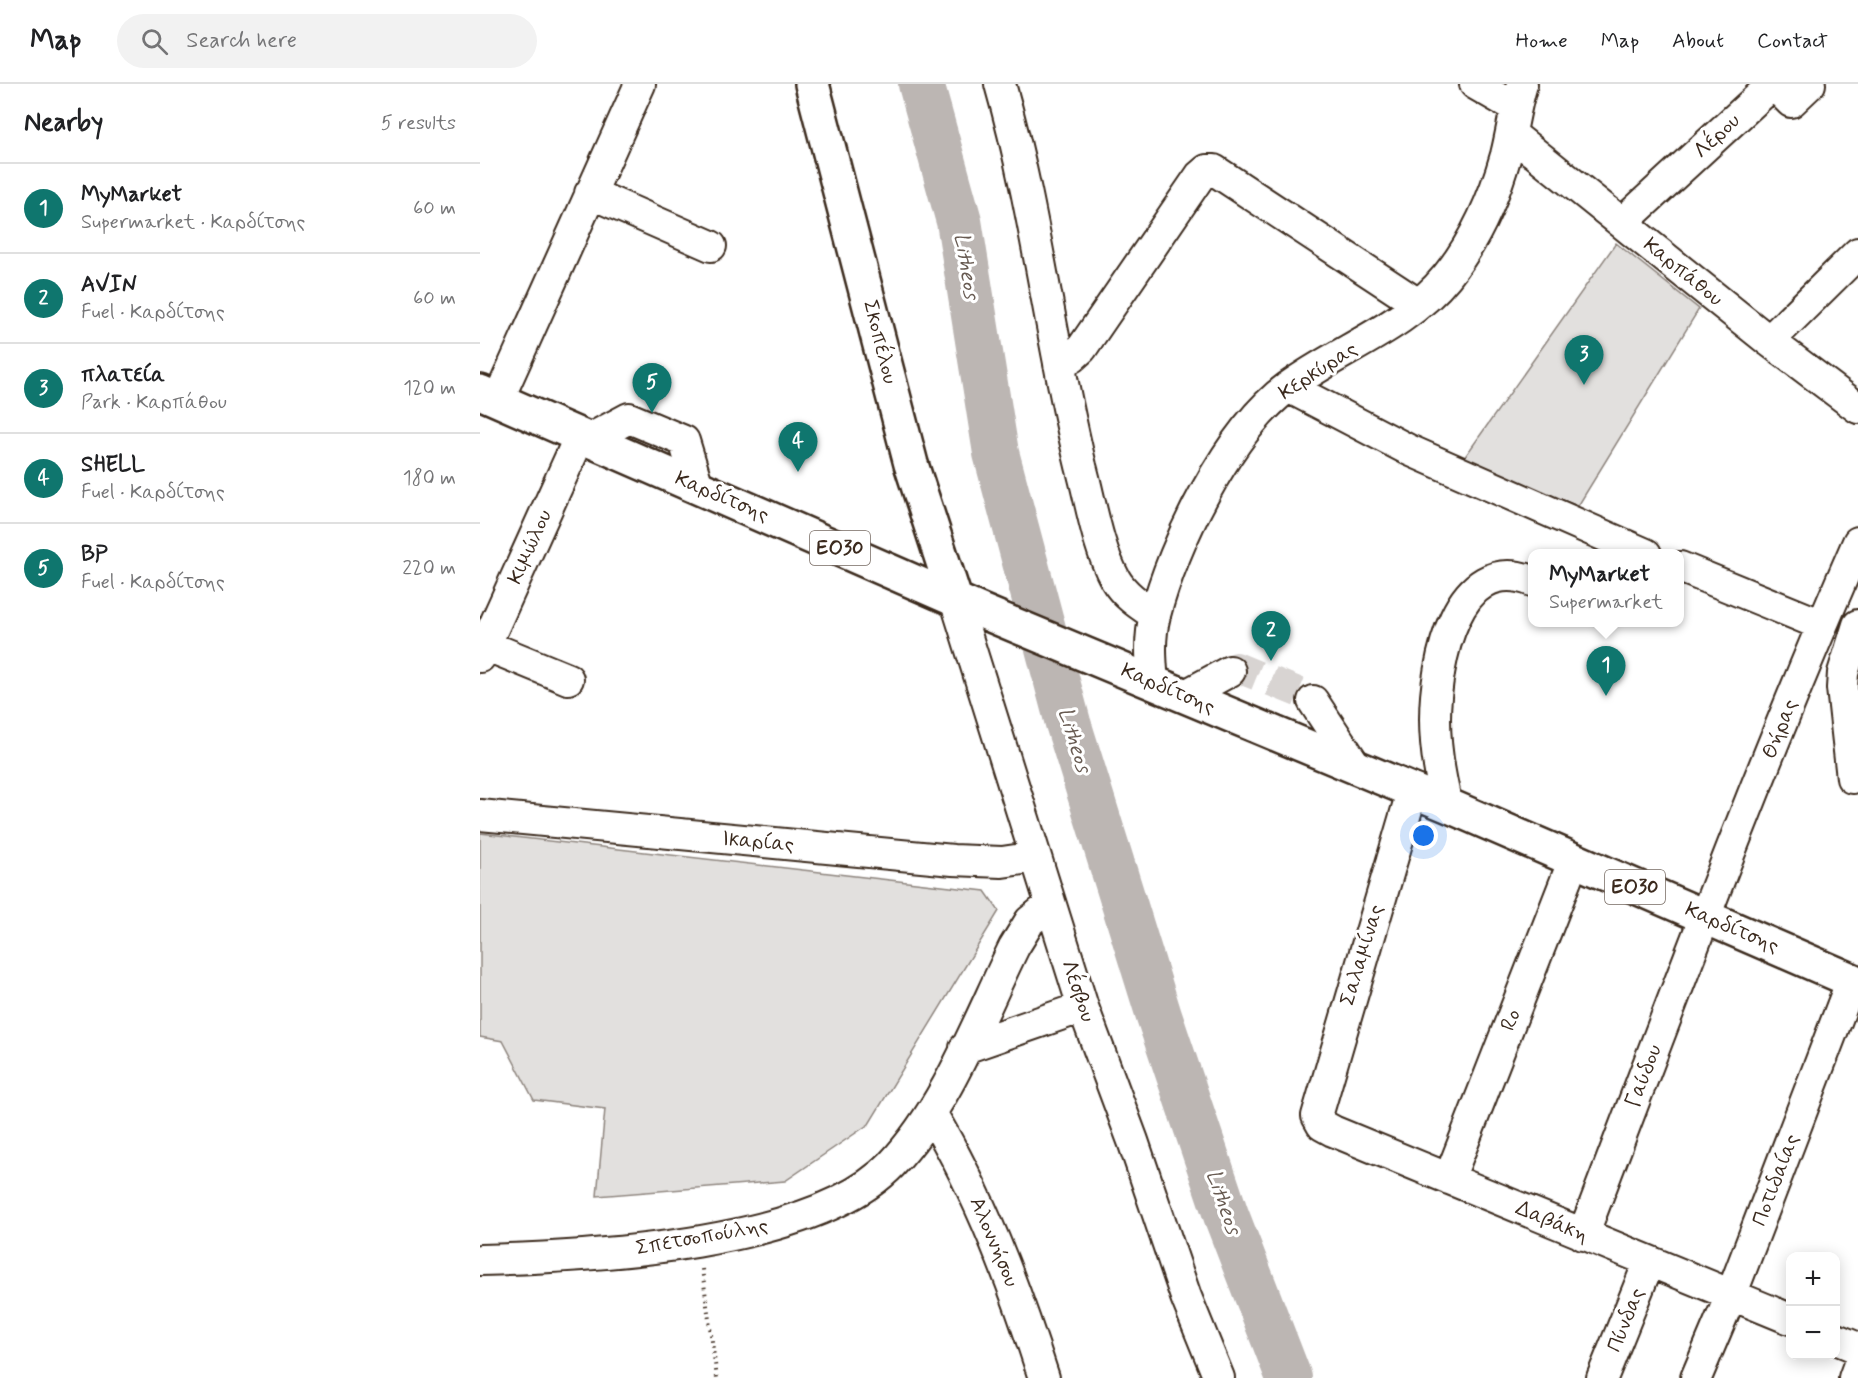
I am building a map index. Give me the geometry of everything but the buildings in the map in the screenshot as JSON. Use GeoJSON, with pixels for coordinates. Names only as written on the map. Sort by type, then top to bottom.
{"type":"FeatureCollection","features":[{"type":"Feature","properties":{"kind":"main road","name":"Σκοπέλου"},"geometry":{"type":"LineString","coordinates":[[812,84],[911,464],[968,605]]}},
{"type":"Feature","properties":{"kind":"main road","name":"Καρδίτσης"},"geometry":{"type":"LineString","coordinates":[[489,396],[968,605],[1447,805],[1855,982]]}},
{"type":"Feature","properties":{"kind":"street"},"geometry":{"type":"LineString","coordinates":[[489,396],[590,193],[640,84]]}},
{"type":"Feature","properties":{"kind":"street"},"geometry":{"type":"LineString","coordinates":[[1000,84],[1018,146],[1038,240],[1059,364],[1076,443],[1108,560],[1122,589],[1155,615]]}},
{"type":"Feature","properties":{"kind":"street","name":"Καρπάθου"},"geometry":{"type":"LineString","coordinates":[[1475,84],[1516,108],[1622,223],[1769,341],[1858,408]]}},
{"type":"Feature","properties":{"kind":"street","name":"Λέρου"},"geometry":{"type":"LineString","coordinates":[[1622,223],[1773,84],[1791,102],[1810,84]]}},
{"type":"Feature","properties":{"kind":"street","name":"Κερκύρας"},"geometry":{"type":"LineString","coordinates":[[1153,683],[1151,642],[1155,615],[1184,539],[1224,461],[1256,417],[1288,387],[1396,322],[1447,276],[1475,234],[1497,181],[1516,108]]}},
{"type":"Feature","properties":{"kind":"street"},"geometry":{"type":"LineString","coordinates":[[1059,364],[1082,348],[1200,176],[1207,170],[1214,170],[1418,304]]}},
{"type":"Feature","properties":{"kind":"street"},"geometry":{"type":"LineString","coordinates":[[590,193],[711,246]]}},
{"type":"Feature","properties":{"kind":"street"},"geometry":{"type":"LineString","coordinates":[[1769,341],[1858,253]]}},
{"type":"Feature","properties":{"kind":"street"},"geometry":{"type":"LineString","coordinates":[[1288,387],[1408,450],[1629,549]]}},
{"type":"Feature","properties":{"kind":"street","name":"Κιμώλου"},"geometry":{"type":"LineString","coordinates":[[483,651],[584,438]]}},
{"type":"Feature","properties":{"kind":"street","name":"Θήρας"},"geometry":{"type":"LineString","coordinates":[[1704,916],[1858,542]]}},
{"type":"Feature","properties":{"kind":"street"},"geometry":{"type":"LineString","coordinates":[[1684,569],[1822,625]]}},
{"type":"Feature","properties":{"kind":"street"},"geometry":{"type":"LineString","coordinates":[[1447,805],[1437,748],[1435,717],[1438,680],[1453,625],[1461,604],[1471,591],[1486,581],[1502,575],[1516,575],[1528,579]]}},
{"type":"Feature","properties":{"kind":"street","name":"Λέσβου"},"geometry":{"type":"LineString","coordinates":[[968,605],[1036,857],[1083,1007],[1133,1141],[1186,1297],[1219,1378]]}},
{"type":"Feature","properties":{"kind":"street"},"geometry":{"type":"LineString","coordinates":[[1851,777],[1842,688],[1843,673],[1858,625]]}},
{"type":"Feature","properties":{"kind":"street"},"geometry":{"type":"LineString","coordinates":[[483,651],[568,679]]}},
{"type":"Feature","properties":{"kind":"street"},"geometry":{"type":"LineString","coordinates":[[1184,696],[1230,671]]}},
{"type":"Feature","properties":{"kind":"street"},"geometry":{"type":"LineString","coordinates":[[1313,701],[1357,768]]}},
{"type":"Feature","properties":{"kind":"street","name":"Σαλαμίνας"},"geometry":{"type":"LineString","coordinates":[[1318,1119],[1334,1052],[1412,792]]}},
{"type":"Feature","properties":{"kind":"street","name":"Ικαρίας"},"geometry":{"type":"LineString","coordinates":[[480,815],[953,860],[1002,862],[1036,857]]}},
{"type":"Feature","properties":{"kind":"street","name":"Ro"},"geometry":{"type":"LineString","coordinates":[[1449,1179],[1574,861]]}},
{"type":"Feature","properties":{"kind":"street","name":"Σπετσοπούλης"},"geometry":{"type":"LineString","coordinates":[[480,1260],[642,1249],[740,1234],[795,1218],[865,1185],[891,1165],[931,1113],[1014,947],[1030,921],[1050,905]]}},
{"type":"Feature","properties":{"kind":"street","name":"Γαύδου"},"geometry":{"type":"LineString","coordinates":[[1583,1235],[1704,916]]}},
{"type":"Feature","properties":{"kind":"street","name":"Ποτιδαίας"},"geometry":{"type":"LineString","coordinates":[[1696,1378],[1855,982]]}},
{"type":"Feature","properties":{"kind":"street"},"geometry":{"type":"LineString","coordinates":[[965,1048],[1083,1007]]}},
{"type":"Feature","properties":{"kind":"street","name":"Αλοννήσου"},"geometry":{"type":"LineString","coordinates":[[931,1113],[950,1144],[976,1200],[1015,1292],[1044,1378]]}},
{"type":"Feature","properties":{"kind":"street","name":"Δαβάκη"},"geometry":{"type":"LineString","coordinates":[[1318,1119],[1325,1127],[1786,1317]]}},
{"type":"Feature","properties":{"kind":"street","name":"Πύνδας"},"geometry":{"type":"LineString","coordinates":[[1602,1378],[1649,1262]]}},
{"type":"Feature","properties":{"kind":"street"},"geometry":{"type":"LineString","coordinates":[[1840,1341],[1858,1348]]}},
{"type":"Feature","properties":{"kind":"street"},"geometry":{"type":"LineString","coordinates":[[1854,1378],[1858,1367]]}},
{"type":"Feature","properties":{"kind":"path"},"geometry":{"type":"LineString","coordinates":[[698,1241],[717,1378]]}},
{"type":"Feature","properties":{"kind":"shaded area"},"geometry":{"type":"Polygon","coordinates":[[[1616,243],[1699,309],[1578,506],[1462,461],[1616,243]]]}},
{"type":"Feature","properties":{"kind":"shaded area"},"geometry":{"type":"Polygon","coordinates":[[[480,833],[985,891],[999,911],[869,1124],[785,1181],[597,1196],[605,1109],[534,1100],[503,1041],[480,1037],[480,833]]]}},
{"type":"Feature","properties":{"kind":"waterway","name":"Litheos"},"geometry":{"type":"LineString","coordinates":[[921,84],[959,221],[996,453],[1068,723],[1159,1016],[1226,1215],[1289,1378]]}},
{"type":"Feature","properties":{"kind":"tunnel"},"geometry":{"type":"LineString","coordinates":[[1230,671],[1236,667],[1310,697],[1313,701]]}},
{"type":"Feature","properties":{"kind":"place","name":"πλατεία"},"geometry":{"type":"Point","coordinates":[1584,385]}},
{"type":"Feature","properties":{"kind":"place","name":"BP"},"geometry":{"type":"Point","coordinates":[652,413]}},
{"type":"Feature","properties":{"kind":"place","name":"SHELL"},"geometry":{"type":"Point","coordinates":[798,472]}},
{"type":"Feature","properties":{"kind":"place","name":"AVIN"},"geometry":{"type":"Point","coordinates":[1271,661]}},
{"type":"Feature","properties":{"kind":"place","name":"MyMarket"},"geometry":{"type":"Point","coordinates":[1606,696]}}]}
